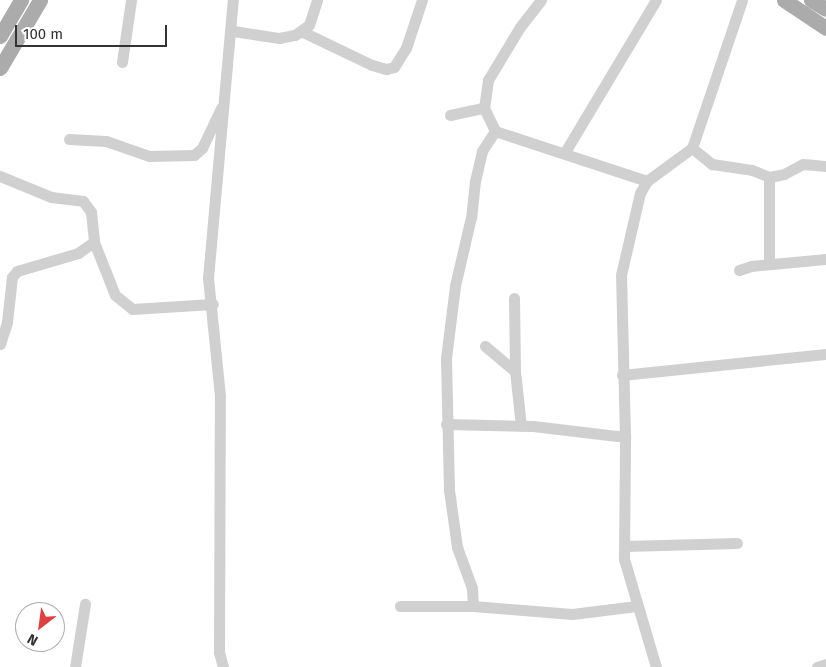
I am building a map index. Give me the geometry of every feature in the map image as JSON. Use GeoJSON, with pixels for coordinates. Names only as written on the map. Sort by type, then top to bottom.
{"type":"FeatureCollection","features":[{"type":"Feature","properties":{"kind":"main road"},"geometry":{"type":"LineString","coordinates":[[0,36],[21,0]]}},
{"type":"Feature","properties":{"kind":"main road"},"geometry":{"type":"LineString","coordinates":[[0,68],[40,0]]}},
{"type":"Feature","properties":{"kind":"main road"},"geometry":{"type":"LineString","coordinates":[[784,0],[826,28]]}},
{"type":"Feature","properties":{"kind":"main road"},"geometry":{"type":"LineString","coordinates":[[811,0],[826,9]]}},
{"type":"Feature","properties":{"kind":"street"},"geometry":{"type":"LineString","coordinates":[[122,62],[132,0]]}},
{"type":"Feature","properties":{"kind":"street"},"geometry":{"type":"LineString","coordinates":[[223,667],[220,652],[220,396],[208,278],[223,105],[233,31],[233,0]]}},
{"type":"Feature","properties":{"kind":"street"},"geometry":{"type":"LineString","coordinates":[[303,32],[318,0]]}},
{"type":"Feature","properties":{"kind":"street"},"geometry":{"type":"LineString","coordinates":[[233,31],[279,38],[303,32],[372,65],[386,69],[394,67],[406,48],[422,0]]}},
{"type":"Feature","properties":{"kind":"street"},"geometry":{"type":"LineString","coordinates":[[541,0],[520,26],[488,80],[484,108],[495,130],[647,181]]}},
{"type":"Feature","properties":{"kind":"street"},"geometry":{"type":"LineString","coordinates":[[565,152],[656,0]]}},
{"type":"Feature","properties":{"kind":"street"},"geometry":{"type":"LineString","coordinates":[[656,667],[624,559],[626,437],[622,375],[621,275],[640,192],[647,181],[692,148],[742,0]]}},
{"type":"Feature","properties":{"kind":"street"},"geometry":{"type":"LineString","coordinates":[[68,140],[106,141],[149,156],[194,155],[202,148],[223,105]]}},
{"type":"Feature","properties":{"kind":"street"},"geometry":{"type":"LineString","coordinates":[[450,116],[484,108]]}},
{"type":"Feature","properties":{"kind":"street"},"geometry":{"type":"LineString","coordinates":[[473,606],[472,588],[457,547],[449,490],[446,358],[455,286],[480,159],[495,130]]}},
{"type":"Feature","properties":{"kind":"street"},"geometry":{"type":"LineString","coordinates":[[692,148],[712,164],[752,170],[768,177],[784,174],[803,164],[826,166]]}},
{"type":"Feature","properties":{"kind":"street"},"geometry":{"type":"LineString","coordinates":[[0,176],[51,197],[83,201],[91,212],[94,242],[115,295],[132,309],[212,304]]}},
{"type":"Feature","properties":{"kind":"street"},"geometry":{"type":"LineString","coordinates":[[768,177],[769,264]]}},
{"type":"Feature","properties":{"kind":"street"},"geometry":{"type":"LineString","coordinates":[[0,344],[7,322],[12,277],[17,271],[78,253],[94,242]]}},
{"type":"Feature","properties":{"kind":"street"},"geometry":{"type":"LineString","coordinates":[[739,270],[769,264],[826,259]]}},
{"type":"Feature","properties":{"kind":"street"},"geometry":{"type":"LineString","coordinates":[[514,298],[514,371],[521,426]]}},
{"type":"Feature","properties":{"kind":"street"},"geometry":{"type":"LineString","coordinates":[[485,346],[514,371]]}},
{"type":"Feature","properties":{"kind":"street"},"geometry":{"type":"LineString","coordinates":[[622,375],[826,354]]}},
{"type":"Feature","properties":{"kind":"street"},"geometry":{"type":"LineString","coordinates":[[446,424],[521,426],[626,437]]}},
{"type":"Feature","properties":{"kind":"street"},"geometry":{"type":"LineString","coordinates":[[625,546],[737,543]]}},
{"type":"Feature","properties":{"kind":"street"},"geometry":{"type":"LineString","coordinates":[[75,667],[85,604]]}},
{"type":"Feature","properties":{"kind":"street"},"geometry":{"type":"LineString","coordinates":[[400,606],[473,606],[572,614],[637,606]]}},
{"type":"Feature","properties":{"kind":"street"},"geometry":{"type":"LineString","coordinates":[[818,667],[826,664]]}}]}
